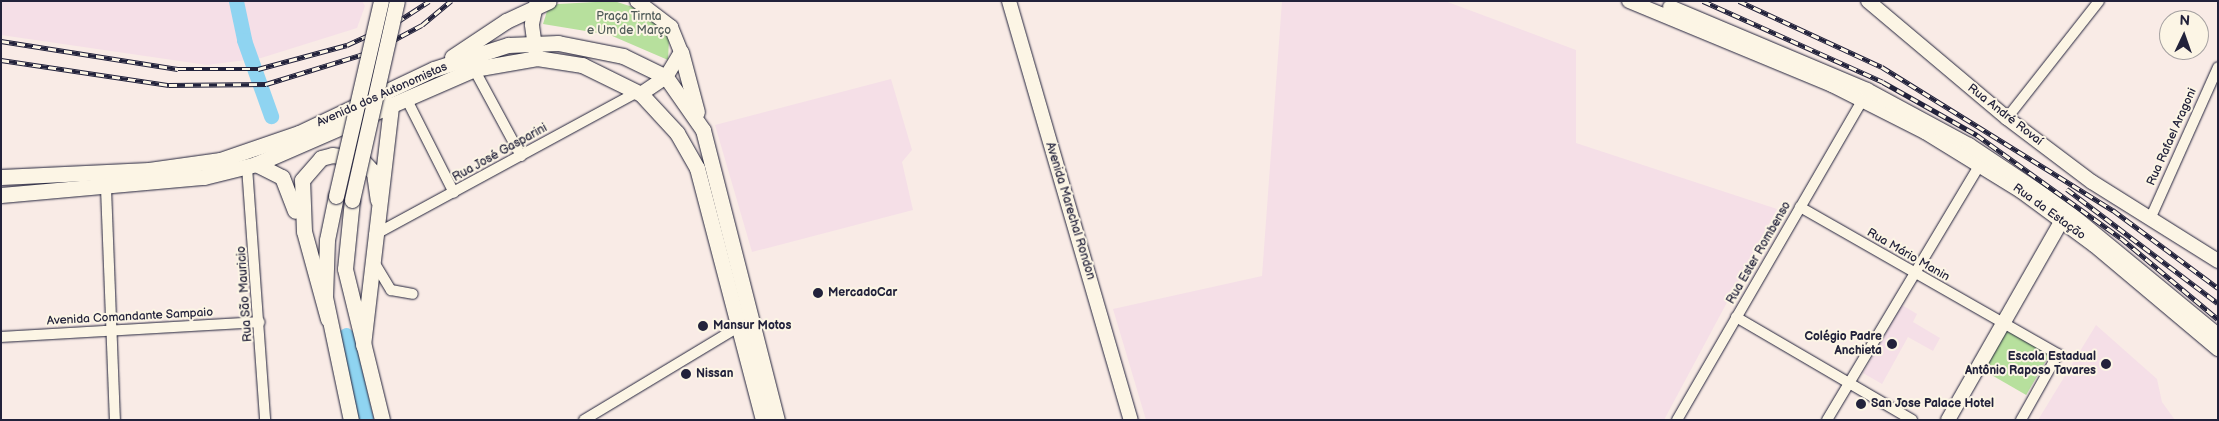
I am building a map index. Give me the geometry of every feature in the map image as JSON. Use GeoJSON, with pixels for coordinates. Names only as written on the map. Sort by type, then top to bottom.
{"type":"FeatureCollection","features":[{"type":"Feature","properties":{"kind":"main road"},"geometry":{"type":"LineString","coordinates":[[328,319],[325,256],[336,196],[381,1]]}},
{"type":"Feature","properties":{"kind":"main road"},"geometry":{"type":"LineString","coordinates":[[382,420],[345,269],[352,200],[397,1]]}},
{"type":"Feature","properties":{"kind":"main road"},"geometry":{"type":"LineString","coordinates":[[434,69],[532,3],[549,1]]}},
{"type":"Feature","properties":{"kind":"main road"},"geometry":{"type":"LineString","coordinates":[[637,1],[671,27],[681,52],[702,130]]}},
{"type":"Feature","properties":{"kind":"main road","name":"Avenida Marechal Rondon"},"geometry":{"type":"LineString","coordinates":[[1009,1],[1131,420]]}},
{"type":"Feature","properties":{"kind":"main road"},"geometry":{"type":"LineString","coordinates":[[1629,1],[1865,95]]}},
{"type":"Feature","properties":{"kind":"main road"},"geometry":{"type":"LineString","coordinates":[[1655,1],[1865,95]]}},
{"type":"Feature","properties":{"kind":"main road"},"geometry":{"type":"LineString","coordinates":[[532,3],[533,42],[537,58]]}},
{"type":"Feature","properties":{"kind":"main road","name":"Rua André Rovaí"},"geometry":{"type":"LineString","coordinates":[[1874,3],[2008,118],[2092,182],[2218,260]]}},
{"type":"Feature","properties":{"kind":"main road","name":"Avenida dos Autonomistas"},"geometry":{"type":"LineString","coordinates":[[1,176],[149,170],[220,160],[282,140],[434,69],[508,45],[533,42],[582,46],[623,56],[666,77],[702,130],[777,420]]}},
{"type":"Feature","properties":{"kind":"main road"},"geometry":{"type":"LineString","coordinates":[[639,93],[666,77],[681,52]]}},
{"type":"Feature","properties":{"kind":"main road","name":"Avenida dos Autonomistas"},"geometry":{"type":"LineString","coordinates":[[1,195],[106,188],[185,180],[251,165],[474,69],[537,58],[582,65],[639,93],[677,133],[697,168],[740,326],[763,420]]}},
{"type":"Feature","properties":{"kind":"main road","name":"Rua da Estação"},"geometry":{"type":"LineString","coordinates":[[1865,95],[2065,209],[2218,335]]}},
{"type":"Feature","properties":{"kind":"main road"},"geometry":{"type":"LineString","coordinates":[[363,345],[378,200],[391,105]]}},
{"type":"Feature","properties":{"kind":"main road"},"geometry":{"type":"LineString","coordinates":[[304,231],[301,185],[308,170],[321,158],[346,156],[366,162],[374,174],[378,200]]}},
{"type":"Feature","properties":{"kind":"main road","name":"Rua da Estação"},"geometry":{"type":"LineString","coordinates":[[1982,160],[2218,349]]}},
{"type":"Feature","properties":{"kind":"main road"},"geometry":{"type":"LineString","coordinates":[[251,165],[282,178],[304,231],[328,319],[351,420]]}},
{"type":"Feature","properties":{"kind":"main road"},"geometry":{"type":"LineString","coordinates":[[1948,420],[2063,224],[2065,209]]}},
{"type":"Feature","properties":{"kind":"street"},"geometry":{"type":"LineString","coordinates":[[2008,118],[2099,1]]}},
{"type":"Feature","properties":{"kind":"street","name":"Rua Rafael Aragoni"},"geometry":{"type":"LineString","coordinates":[[2150,217],[2218,67]]}},
{"type":"Feature","properties":{"kind":"street"},"geometry":{"type":"LineString","coordinates":[[474,69],[521,156]]}},
{"type":"Feature","properties":{"kind":"street","name":"Rua José Gasparini"},"geometry":{"type":"LineString","coordinates":[[374,235],[639,93]]}},
{"type":"Feature","properties":{"kind":"street","name":"Rua Ester Rombenso"},"geometry":{"type":"LineString","coordinates":[[1677,420],[1865,95]]}},
{"type":"Feature","properties":{"kind":"street"},"geometry":{"type":"LineString","coordinates":[[406,98],[454,193]]}},
{"type":"Feature","properties":{"kind":"street"},"geometry":{"type":"LineString","coordinates":[[1827,420],[1982,160]]}},
{"type":"Feature","properties":{"kind":"street","name":"Rua São Mauricio"},"geometry":{"type":"LineString","coordinates":[[251,165],[265,420]]}},
{"type":"Feature","properties":{"kind":"street"},"geometry":{"type":"LineString","coordinates":[[106,188],[115,420]]}},
{"type":"Feature","properties":{"kind":"street","name":"Rua Mário Manin"},"geometry":{"type":"LineString","coordinates":[[1800,207],[2058,354],[2021,420]]}},
{"type":"Feature","properties":{"kind":"street"},"geometry":{"type":"LineString","coordinates":[[372,253],[384,284],[398,293],[413,294]]}},
{"type":"Feature","properties":{"kind":"street"},"geometry":{"type":"LineString","coordinates":[[1736,317],[1912,420]]}},
{"type":"Feature","properties":{"kind":"street","name":"Avenida Comandante Sampaio"},"geometry":{"type":"LineString","coordinates":[[1,337],[260,322]]}},
{"type":"Feature","properties":{"kind":"street"},"geometry":{"type":"LineString","coordinates":[[584,420],[740,326]]}},
{"type":"Feature","properties":{"kind":"shaded area"},"geometry":{"type":"Polygon","coordinates":[[[1,1],[362,1],[365,6],[357,28],[261,58],[207,65],[1,35],[1,1]]]}},
{"type":"Feature","properties":{"kind":"shaded area"},"geometry":{"type":"Polygon","coordinates":[[[1282,1],[1445,1],[1576,50],[1576,143],[1777,209],[1664,420],[1146,420],[1113,309],[1262,276],[1282,1]]]}},
{"type":"Feature","properties":{"kind":"shaded area"},"geometry":{"type":"Polygon","coordinates":[[[891,79],[912,150],[902,162],[913,210],[752,252],[715,125],[891,79]]]}},
{"type":"Feature","properties":{"kind":"shaded area","name":"Colégio Padre Anchieta"},"geometry":{"type":"Polygon","coordinates":[[[1902,305],[1917,314],[1913,322],[1940,338],[1933,351],[1908,337],[1882,384],[1863,373],[1902,305]]]}},
{"type":"Feature","properties":{"kind":"shaded area","name":"Escola Estadual Antônio Raposo Tavares"},"geometry":{"type":"Polygon","coordinates":[[[2096,325],[2157,379],[2162,402],[2175,420],[2038,420],[2096,325]]]}},
{"type":"Feature","properties":{"kind":"green space","name":"Praça Tirnta e Um de Março"},"geometry":{"type":"Polygon","coordinates":[[[614,1],[639,9],[663,29],[669,40],[668,60],[610,35],[543,24],[548,8],[558,4],[614,1]]]}},
{"type":"Feature","properties":{"kind":"green space"},"geometry":{"type":"Polygon","coordinates":[[[2006,328],[2050,353],[2026,395],[1982,370],[2006,328]]]}},
{"type":"Feature","properties":{"kind":"waterway"},"geometry":{"type":"LineString","coordinates":[[236,1],[244,40],[271,116]]}},
{"type":"Feature","properties":{"kind":"waterway"},"geometry":{"type":"LineString","coordinates":[[346,335],[366,420]]}},
{"type":"Feature","properties":{"kind":"railway"},"geometry":{"type":"LineString","coordinates":[[1,41],[178,69],[258,69],[347,45],[397,22],[429,1]]}},
{"type":"Feature","properties":{"kind":"railway"},"geometry":{"type":"LineString","coordinates":[[1,60],[169,85],[266,84],[373,51],[422,25],[451,1]]}},
{"type":"Feature","properties":{"kind":"railway"},"geometry":{"type":"LineString","coordinates":[[1703,1],[1883,82],[1977,135],[2121,238],[2218,319]]}},
{"type":"Feature","properties":{"kind":"railway"},"geometry":{"type":"LineString","coordinates":[[1739,1],[1882,67],[2113,210],[2218,288]]}},
{"type":"Feature","properties":{"kind":"railway"},"geometry":{"type":"LineString","coordinates":[[2067,189],[2218,303]]}},
{"type":"Feature","properties":{"kind":"place","name":"MercadoCar"},"geometry":{"type":"Point","coordinates":[818,293]}},
{"type":"Feature","properties":{"kind":"place","name":"Mansur Motos"},"geometry":{"type":"Point","coordinates":[703,326]}},
{"type":"Feature","properties":{"kind":"place","name":"Colégio Padre Anchieta"},"geometry":{"type":"Point","coordinates":[1892,344]}},
{"type":"Feature","properties":{"kind":"place","name":"Escola Estadual Antônio Raposo Tavares"},"geometry":{"type":"Point","coordinates":[2106,364]}},
{"type":"Feature","properties":{"kind":"place","name":"Nissan"},"geometry":{"type":"Point","coordinates":[686,374]}},
{"type":"Feature","properties":{"kind":"place","name":"San Jose Palace Hotel"},"geometry":{"type":"Point","coordinates":[1861,404]}}]}
